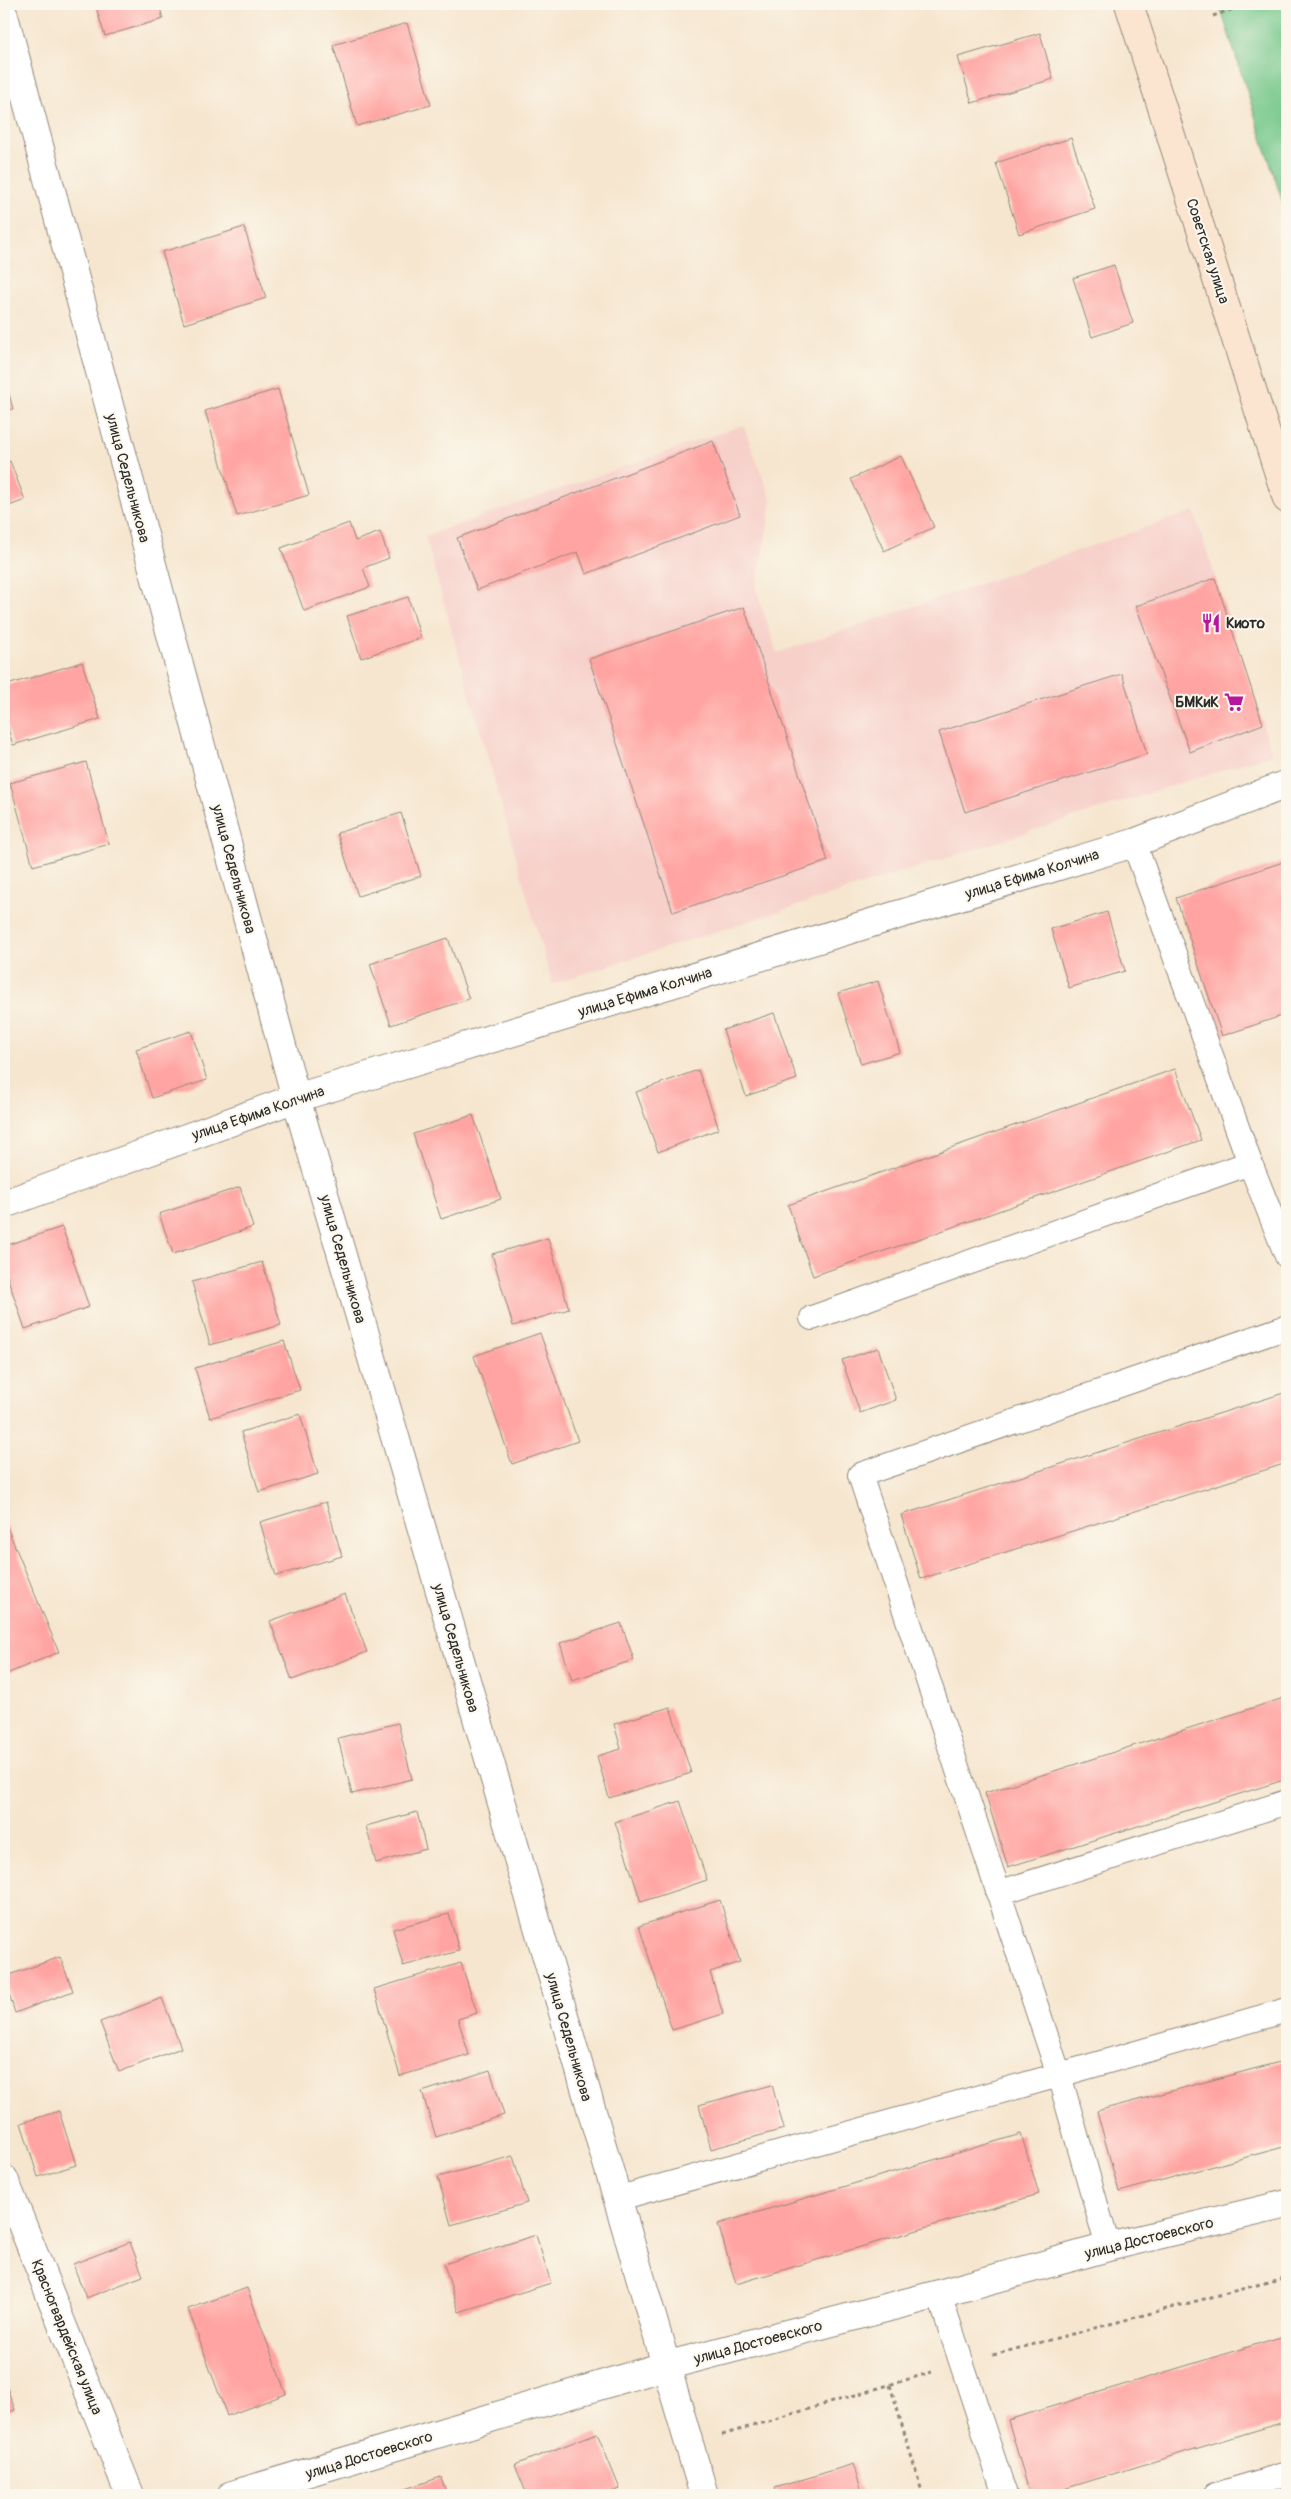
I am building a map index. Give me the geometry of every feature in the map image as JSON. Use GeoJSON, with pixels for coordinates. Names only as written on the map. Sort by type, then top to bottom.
{"type":"FeatureCollection","features":[{"type":"Feature","properties":{"kind":"main road","name":"Советская улица"},"geometry":{"type":"LineString","coordinates":[[1129,4],[1287,499]]}},
{"type":"Feature","properties":{"kind":"street","name":"улица Седельникова"},"geometry":{"type":"LineString","coordinates":[[4,16],[296,1098],[704,2495]]}},
{"type":"Feature","properties":{"kind":"street","name":"улица Ефима Колчина"},"geometry":{"type":"LineString","coordinates":[[4,1204],[296,1098],[1134,843],[1287,784]]}},
{"type":"Feature","properties":{"kind":"street","name":"Красногвардейская улица"},"geometry":{"type":"LineString","coordinates":[[4,2179],[130,2495]]}},
{"type":"Feature","properties":{"kind":"street","name":"улица Достоевского"},"geometry":{"type":"LineString","coordinates":[[232,2495],[665,2366],[939,2294],[1108,2247],[1287,2204]]}},
{"type":"Feature","properties":{"kind":"lane"},"geometry":{"type":"LineString","coordinates":[[1134,843],[1250,1163],[1287,1256]]}},
{"type":"Feature","properties":{"kind":"lane"},"geometry":{"type":"LineString","coordinates":[[812,1318],[1250,1163]]}},
{"type":"Feature","properties":{"kind":"lane"},"geometry":{"type":"LineString","coordinates":[[1108,2247],[1059,2075],[860,1475],[1287,1327]]}},
{"type":"Feature","properties":{"kind":"lane"},"geometry":{"type":"LineString","coordinates":[[998,1893],[1287,1802]]}},
{"type":"Feature","properties":{"kind":"lane"},"geometry":{"type":"LineString","coordinates":[[616,2199],[1287,2010]]}},
{"type":"Feature","properties":{"kind":"lane"},"geometry":{"type":"LineString","coordinates":[[939,2294],[1005,2495]]}},
{"type":"Feature","properties":{"kind":"lane"},"geometry":{"type":"LineString","coordinates":[[1216,2495],[1287,2474]]}},
{"type":"Feature","properties":{"kind":"path"},"geometry":{"type":"LineString","coordinates":[[1213,16],[1248,4]]}},
{"type":"Feature","properties":{"kind":"path"},"geometry":{"type":"LineString","coordinates":[[890,2385],[922,2495]]}},
{"type":"Feature","properties":{"kind":"shaded area"},"geometry":{"type":"Polygon","coordinates":[[[743,425],[772,501],[756,589],[777,653],[1194,511],[1272,754],[552,984],[425,536],[743,425]]]}},
{"type":"Feature","properties":{"kind":"green space"},"geometry":{"type":"Polygon","coordinates":[[[1219,4],[1287,4],[1287,216],[1222,13],[1219,4]]]}},
{"type":"Feature","properties":{"kind":"building"},"geometry":{"type":"Polygon","coordinates":[[[95,4],[159,4],[163,19],[105,36],[95,4]]]}},
{"type":"Feature","properties":{"kind":"building"},"geometry":{"type":"Polygon","coordinates":[[[407,23],[431,105],[357,126],[333,45],[407,23]]]}},
{"type":"Feature","properties":{"kind":"building"},"geometry":{"type":"Polygon","coordinates":[[[1040,33],[1053,79],[972,103],[958,57],[1040,33]]]}},
{"type":"Feature","properties":{"kind":"building"},"geometry":{"type":"Polygon","coordinates":[[[1071,138],[1095,209],[1019,234],[996,163],[1071,138]]]}},
{"type":"Feature","properties":{"kind":"building"},"geometry":{"type":"Polygon","coordinates":[[[244,227],[266,298],[184,324],[162,252],[244,227]]]}},
{"type":"Feature","properties":{"kind":"building"},"geometry":{"type":"Polygon","coordinates":[[[1114,265],[1133,323],[1092,337],[1073,278],[1114,265]]]}},
{"type":"Feature","properties":{"kind":"building"},"geometry":{"type":"Polygon","coordinates":[[[4,375],[13,409],[4,411],[4,375]]]}},
{"type":"Feature","properties":{"kind":"building"},"geometry":{"type":"Polygon","coordinates":[[[278,389],[309,495],[237,516],[205,411],[278,389]]]}},
{"type":"Feature","properties":{"kind":"building"},"geometry":{"type":"Polygon","coordinates":[[[713,441],[740,515],[586,574],[578,552],[477,590],[457,538],[713,441]]]}},
{"type":"Feature","properties":{"kind":"building"},"geometry":{"type":"Polygon","coordinates":[[[901,456],[934,527],[884,551],[851,479],[901,456]]]}},
{"type":"Feature","properties":{"kind":"building"},"geometry":{"type":"Polygon","coordinates":[[[10,461],[25,500],[4,508],[4,464],[10,461]]]}},
{"type":"Feature","properties":{"kind":"building"},"geometry":{"type":"Polygon","coordinates":[[[349,523],[355,541],[380,532],[389,558],[363,568],[370,587],[304,611],[281,548],[349,523]]]}},
{"type":"Feature","properties":{"kind":"building"},"geometry":{"type":"Polygon","coordinates":[[[1215,578],[1263,724],[1190,752],[1136,606],[1215,578]]]}},
{"type":"Feature","properties":{"kind":"building"},"geometry":{"type":"Polygon","coordinates":[[[408,597],[421,638],[361,658],[347,616],[408,597]]]}},
{"type":"Feature","properties":{"kind":"building"},"geometry":{"type":"Polygon","coordinates":[[[744,607],[828,861],[673,912],[589,659],[744,607]]]}},
{"type":"Feature","properties":{"kind":"building"},"geometry":{"type":"Polygon","coordinates":[[[82,662],[100,719],[13,745],[4,715],[4,686],[82,662]]]}},
{"type":"Feature","properties":{"kind":"building"},"geometry":{"type":"Polygon","coordinates":[[[1122,674],[1147,754],[965,812],[939,732],[1122,674]]]}},
{"type":"Feature","properties":{"kind":"building"},"geometry":{"type":"Polygon","coordinates":[[[86,762],[109,844],[33,866],[10,783],[86,762]]]}},
{"type":"Feature","properties":{"kind":"building"},"geometry":{"type":"Polygon","coordinates":[[[401,813],[421,876],[358,896],[337,833],[401,813]]]}},
{"type":"Feature","properties":{"kind":"building"},"geometry":{"type":"Polygon","coordinates":[[[1283,862],[1287,876],[1287,1014],[1222,1036],[1176,898],[1283,862]]]}},
{"type":"Feature","properties":{"kind":"building"},"geometry":{"type":"Polygon","coordinates":[[[1107,912],[1125,971],[1069,988],[1051,929],[1107,912]]]}},
{"type":"Feature","properties":{"kind":"building"},"geometry":{"type":"Polygon","coordinates":[[[448,938],[469,999],[391,1025],[370,964],[448,938]]]}},
{"type":"Feature","properties":{"kind":"building"},"geometry":{"type":"Polygon","coordinates":[[[878,981],[900,1052],[861,1064],[838,993],[878,981]]]}},
{"type":"Feature","properties":{"kind":"building"},"geometry":{"type":"Polygon","coordinates":[[[774,1013],[797,1079],[746,1096],[723,1030],[774,1013]]]}},
{"type":"Feature","properties":{"kind":"building"},"geometry":{"type":"Polygon","coordinates":[[[191,1031],[207,1080],[152,1098],[136,1049],[191,1031]]]}},
{"type":"Feature","properties":{"kind":"building"},"geometry":{"type":"Polygon","coordinates":[[[1175,1069],[1201,1140],[813,1276],[788,1205],[1175,1069]]]}},
{"type":"Feature","properties":{"kind":"building"},"geometry":{"type":"Polygon","coordinates":[[[698,1070],[719,1129],[658,1152],[636,1092],[698,1070]]]}},
{"type":"Feature","properties":{"kind":"building"},"geometry":{"type":"Polygon","coordinates":[[[473,1115],[501,1199],[441,1219],[413,1134],[473,1115]]]}},
{"type":"Feature","properties":{"kind":"building"},"geometry":{"type":"Polygon","coordinates":[[[240,1187],[253,1227],[173,1254],[159,1214],[240,1187]]]}},
{"type":"Feature","properties":{"kind":"building"},"geometry":{"type":"Polygon","coordinates":[[[62,1227],[89,1307],[25,1329],[4,1267],[4,1246],[62,1227]]]}},
{"type":"Feature","properties":{"kind":"building"},"geometry":{"type":"Polygon","coordinates":[[[548,1238],[569,1309],[513,1326],[492,1254],[548,1238]]]}},
{"type":"Feature","properties":{"kind":"building"},"geometry":{"type":"Polygon","coordinates":[[[262,1262],[281,1325],[210,1345],[192,1282],[262,1262]]]}},
{"type":"Feature","properties":{"kind":"building"},"geometry":{"type":"Polygon","coordinates":[[[540,1333],[578,1441],[512,1464],[474,1356],[540,1333]]]}},
{"type":"Feature","properties":{"kind":"building"},"geometry":{"type":"Polygon","coordinates":[[[284,1341],[300,1390],[210,1418],[195,1368],[284,1341]]]}},
{"type":"Feature","properties":{"kind":"building"},"geometry":{"type":"Polygon","coordinates":[[[878,1348],[896,1400],[860,1413],[842,1360],[878,1348]]]}},
{"type":"Feature","properties":{"kind":"building"},"geometry":{"type":"Polygon","coordinates":[[[1287,1392],[1287,1463],[921,1579],[901,1515],[1287,1392]]]}},
{"type":"Feature","properties":{"kind":"building"},"geometry":{"type":"Polygon","coordinates":[[[300,1414],[318,1474],[259,1492],[241,1432],[300,1414]]]}},
{"type":"Feature","properties":{"kind":"building"},"geometry":{"type":"Polygon","coordinates":[[[326,1502],[342,1556],[276,1576],[260,1522],[326,1502]]]}},
{"type":"Feature","properties":{"kind":"building"},"geometry":{"type":"Polygon","coordinates":[[[4,1520],[59,1652],[4,1675],[4,1520]]]}},
{"type":"Feature","properties":{"kind":"building"},"geometry":{"type":"Polygon","coordinates":[[[345,1594],[367,1652],[292,1680],[270,1621],[345,1594]]]}},
{"type":"Feature","properties":{"kind":"building"},"geometry":{"type":"Polygon","coordinates":[[[621,1623],[634,1660],[572,1680],[560,1643],[621,1623]]]}},
{"type":"Feature","properties":{"kind":"building"},"geometry":{"type":"Polygon","coordinates":[[[1287,1697],[1287,1779],[1008,1867],[985,1793],[1287,1697]]]}},
{"type":"Feature","properties":{"kind":"building"},"geometry":{"type":"Polygon","coordinates":[[[670,1707],[691,1773],[609,1798],[597,1756],[621,1749],[614,1724],[670,1707]]]}},
{"type":"Feature","properties":{"kind":"building"},"geometry":{"type":"Polygon","coordinates":[[[398,1723],[412,1779],[352,1794],[338,1738],[398,1723]]]}},
{"type":"Feature","properties":{"kind":"building"},"geometry":{"type":"Polygon","coordinates":[[[680,1801],[707,1880],[641,1902],[615,1822],[680,1801]]]}},
{"type":"Feature","properties":{"kind":"building"},"geometry":{"type":"Polygon","coordinates":[[[417,1812],[426,1849],[376,1863],[366,1826],[417,1812]]]}},
{"type":"Feature","properties":{"kind":"building"},"geometry":{"type":"Polygon","coordinates":[[[720,1900],[740,1962],[710,1972],[723,2014],[672,2030],[639,1926],[720,1900]]]}},
{"type":"Feature","properties":{"kind":"building"},"geometry":{"type":"Polygon","coordinates":[[[449,1914],[459,1951],[403,1966],[393,1929],[449,1914]]]}},
{"type":"Feature","properties":{"kind":"building"},"geometry":{"type":"Polygon","coordinates":[[[60,1957],[73,1991],[15,2013],[4,1977],[60,1957]]]}},
{"type":"Feature","properties":{"kind":"building"},"geometry":{"type":"Polygon","coordinates":[[[461,1963],[477,2013],[458,2019],[469,2055],[400,2076],[374,1989],[461,1963]]]}},
{"type":"Feature","properties":{"kind":"building"},"geometry":{"type":"Polygon","coordinates":[[[162,1998],[181,2048],[119,2072],[100,2022],[162,1998]]]}},
{"type":"Feature","properties":{"kind":"building"},"geometry":{"type":"Polygon","coordinates":[[[1287,2060],[1287,2146],[1119,2192],[1097,2111],[1287,2060]]]}},
{"type":"Feature","properties":{"kind":"building"},"geometry":{"type":"Polygon","coordinates":[[[490,2070],[504,2115],[436,2137],[422,2092],[490,2070]]]}},
{"type":"Feature","properties":{"kind":"building"},"geometry":{"type":"Polygon","coordinates":[[[772,2085],[784,2129],[711,2149],[699,2105],[772,2085]]]}},
{"type":"Feature","properties":{"kind":"building"},"geometry":{"type":"Polygon","coordinates":[[[59,2111],[76,2165],[38,2177],[21,2123],[59,2111]]]}},
{"type":"Feature","properties":{"kind":"building"},"geometry":{"type":"Polygon","coordinates":[[[1021,2134],[1039,2194],[736,2284],[718,2224],[1021,2134]]]}},
{"type":"Feature","properties":{"kind":"building"},"geometry":{"type":"Polygon","coordinates":[[[513,2156],[527,2203],[451,2225],[438,2177],[513,2156]]]}},
{"type":"Feature","properties":{"kind":"building"},"geometry":{"type":"Polygon","coordinates":[[[536,2235],[551,2283],[459,2312],[444,2264],[536,2235]]]}},
{"type":"Feature","properties":{"kind":"building"},"geometry":{"type":"Polygon","coordinates":[[[130,2242],[143,2276],[86,2298],[73,2264],[130,2242]]]}},
{"type":"Feature","properties":{"kind":"building"},"geometry":{"type":"Polygon","coordinates":[[[247,2288],[286,2394],[227,2416],[188,2309],[247,2288]]]}},
{"type":"Feature","properties":{"kind":"building"},"geometry":{"type":"Polygon","coordinates":[[[1287,2335],[1287,2421],[1044,2495],[1030,2495],[1008,2420],[1287,2335]]]}},
{"type":"Feature","properties":{"kind":"building"},"geometry":{"type":"Polygon","coordinates":[[[4,2379],[15,2410],[4,2414],[4,2379]]]}},
{"type":"Feature","properties":{"kind":"building"},"geometry":{"type":"Polygon","coordinates":[[[597,2433],[620,2489],[604,2495],[527,2495],[515,2465],[597,2433]]]}},
{"type":"Feature","properties":{"kind":"building"},"geometry":{"type":"Polygon","coordinates":[[[853,2464],[863,2495],[777,2495],[775,2488],[853,2464]]]}},
{"type":"Feature","properties":{"kind":"building"},"geometry":{"type":"Polygon","coordinates":[[[441,2477],[447,2495],[387,2495],[441,2477]]]}},
{"type":"Feature","properties":{"kind":"place","name":"Киото"},"geometry":{"type":"Point","coordinates":[1211,623]}},
{"type":"Feature","properties":{"kind":"place","name":"БМКиК"},"geometry":{"type":"Point","coordinates":[1234,702]}}]}
